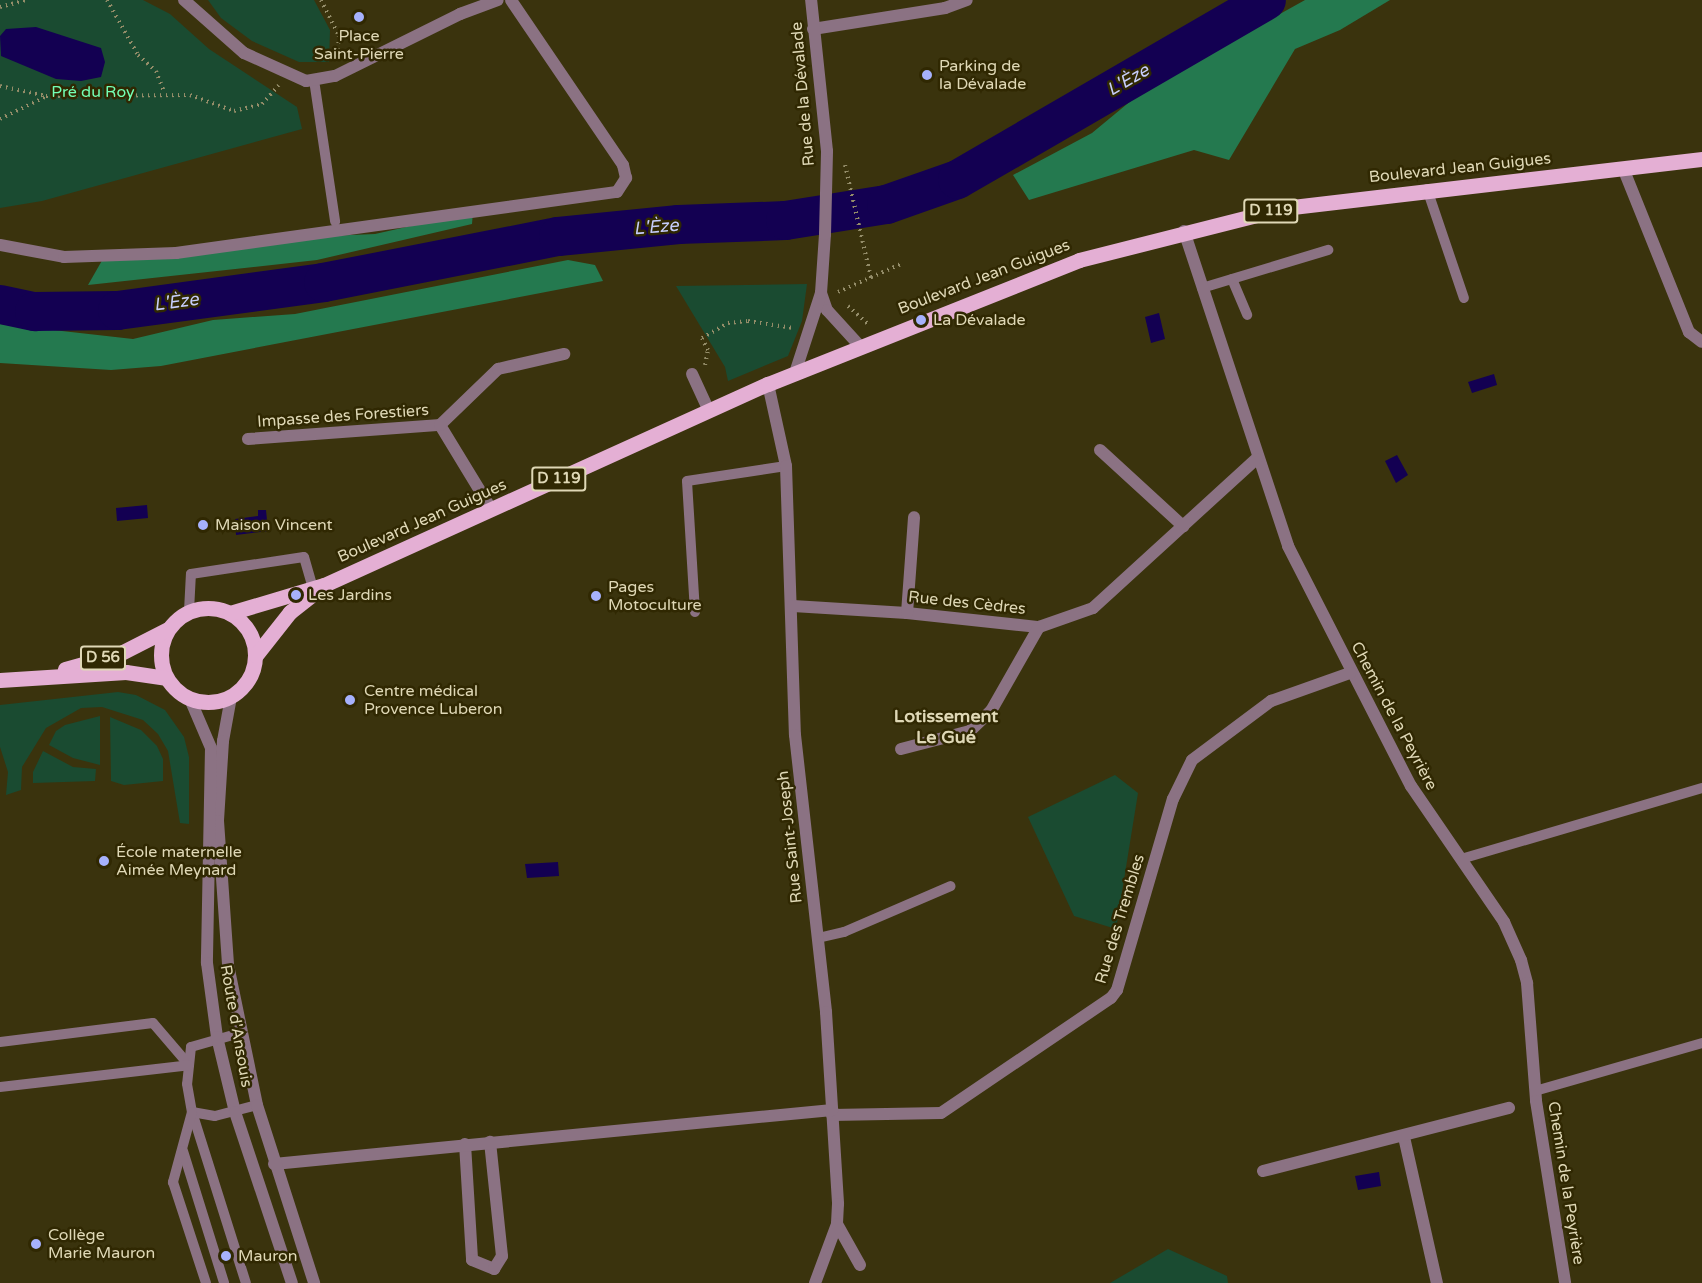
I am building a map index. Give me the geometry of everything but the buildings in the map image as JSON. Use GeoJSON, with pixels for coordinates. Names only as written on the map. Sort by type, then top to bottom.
{"type":"FeatureCollection","features":[{"type":"Feature","properties":{"kind":"main road","name":"Boulevard Jean Guigues"},"geometry":{"type":"LineString","coordinates":[[230,613],[319,587],[768,384],[879,337],[1078,260],[1184,231],[1284,208],[1427,189],[1702,159]]}},
{"type":"Feature","properties":{"kind":"main road","name":"Boulevard Jean Guigues"},"geometry":{"type":"LineString","coordinates":[[256,655],[290,612],[319,587]]}},
{"type":"Feature","properties":{"kind":"main road"},"geometry":{"type":"LineString","coordinates":[[212,608],[230,613],[249,630],[256,655],[249,680],[231,697],[203,703],[190,699],[166,678],[161,653],[168,629],[189,611],[212,608]]}},
{"type":"Feature","properties":{"kind":"main road","name":"D 56"},"geometry":{"type":"LineString","coordinates":[[34,677],[119,654],[168,629]]}},
{"type":"Feature","properties":{"kind":"main road","name":"D 56"},"geometry":{"type":"LineString","coordinates":[[0,680],[126,672],[166,678]]}},
{"type":"Feature","properties":{"kind":"street"},"geometry":{"type":"LineString","coordinates":[[184,0],[244,53],[289,74],[314,80],[335,76],[460,14],[498,0]]}},
{"type":"Feature","properties":{"kind":"street"},"geometry":{"type":"LineString","coordinates":[[0,245],[64,257],[176,253],[617,192],[626,178],[624,165],[512,0]]}},
{"type":"Feature","properties":{"kind":"street","name":"Rue de la Dévalade"},"geometry":{"type":"LineString","coordinates":[[795,373],[821,293],[825,234],[827,151],[811,0]]}},
{"type":"Feature","properties":{"kind":"street"},"geometry":{"type":"LineString","coordinates":[[813,29],[945,8],[967,0]]}},
{"type":"Feature","properties":{"kind":"street"},"geometry":{"type":"LineString","coordinates":[[1623,168],[1689,332],[1702,342]]}},
{"type":"Feature","properties":{"kind":"street","name":"Chemin de la Peyrière"},"geometry":{"type":"LineString","coordinates":[[1184,231],[1256,459],[1288,546],[1350,673],[1411,786],[1504,922],[1521,960],[1527,983],[1535,1091],[1565,1283]]}},
{"type":"Feature","properties":{"kind":"street"},"geometry":{"type":"LineString","coordinates":[[821,293],[827,310],[859,345]]}},
{"type":"Feature","properties":{"kind":"street","name":"Impasse des Forestiers"},"geometry":{"type":"LineString","coordinates":[[248,439],[440,425],[498,369],[564,354]]}},
{"type":"Feature","properties":{"kind":"street"},"geometry":{"type":"LineString","coordinates":[[692,374],[709,411]]}},
{"type":"Feature","properties":{"kind":"street","name":"Rue Saint-Joseph"},"geometry":{"type":"LineString","coordinates":[[768,384],[786,466],[793,606],[795,735],[818,938],[832,1112],[837,1224],[815,1283]]}},
{"type":"Feature","properties":{"kind":"street","name":"Impasse des Forestiers"},"geometry":{"type":"LineString","coordinates":[[440,425],[491,509]]}},
{"type":"Feature","properties":{"kind":"street"},"geometry":{"type":"LineString","coordinates":[[1100,450],[1183,526]]}},
{"type":"Feature","properties":{"kind":"street","name":"Rue des Cèdres"},"geometry":{"type":"LineString","coordinates":[[793,606],[907,613],[1039,627],[1093,608],[1256,459]]}},
{"type":"Feature","properties":{"kind":"street"},"geometry":{"type":"LineString","coordinates":[[907,613],[914,517]]}},
{"type":"Feature","properties":{"kind":"street"},"geometry":{"type":"LineString","coordinates":[[902,749],[970,731],[991,711],[1039,627]]}},
{"type":"Feature","properties":{"kind":"street","name":"Rue des Trembles"},"geometry":{"type":"LineString","coordinates":[[274,1164],[465,1144],[832,1112],[941,1113],[1111,998],[1173,799],[1192,760],[1271,701],[1350,673]]}},
{"type":"Feature","properties":{"kind":"street","name":"Route d'Ansouis"},"geometry":{"type":"LineString","coordinates":[[231,697],[223,741],[218,826],[228,965],[240,1033],[257,1105],[274,1164],[314,1283]]}},
{"type":"Feature","properties":{"kind":"street","name":"Route d'Ansouis"},"geometry":{"type":"LineString","coordinates":[[190,699],[211,748],[207,963],[217,1036],[235,1112],[292,1283]]}},
{"type":"Feature","properties":{"kind":"street"},"geometry":{"type":"LineString","coordinates":[[1263,1171],[1404,1137],[1509,1108]]}},
{"type":"Feature","properties":{"kind":"street"},"geometry":{"type":"LineString","coordinates":[[1404,1137],[1437,1283]]}},
{"type":"Feature","properties":{"kind":"street"},"geometry":{"type":"LineString","coordinates":[[465,1144],[472,1260],[494,1269],[502,1256],[490,1142]]}},
{"type":"Feature","properties":{"kind":"street"},"geometry":{"type":"LineString","coordinates":[[837,1224],[860,1265]]}},
{"type":"Feature","properties":{"kind":"lane"},"geometry":{"type":"LineString","coordinates":[[314,80],[335,221]]}},
{"type":"Feature","properties":{"kind":"lane"},"geometry":{"type":"LineString","coordinates":[[1427,189],[1464,298]]}},
{"type":"Feature","properties":{"kind":"lane"},"geometry":{"type":"LineString","coordinates":[[1202,288],[1328,250]]}},
{"type":"Feature","properties":{"kind":"lane"},"geometry":{"type":"LineString","coordinates":[[1232,279],[1247,315]]}},
{"type":"Feature","properties":{"kind":"lane"},"geometry":{"type":"LineString","coordinates":[[695,612],[687,481],[786,466]]}},
{"type":"Feature","properties":{"kind":"lane"},"geometry":{"type":"LineString","coordinates":[[189,611],[191,574],[304,557],[319,587]]}},
{"type":"Feature","properties":{"kind":"lane"},"geometry":{"type":"LineString","coordinates":[[1461,859],[1702,788]]}},
{"type":"Feature","properties":{"kind":"lane"},"geometry":{"type":"LineString","coordinates":[[818,938],[844,932],[951,886]]}},
{"type":"Feature","properties":{"kind":"lane"},"geometry":{"type":"LineString","coordinates":[[0,1042],[153,1023],[189,1065]]}},
{"type":"Feature","properties":{"kind":"lane"},"geometry":{"type":"LineString","coordinates":[[240,1033],[217,1036],[191,1047],[187,1084],[192,1112],[246,1283]]}},
{"type":"Feature","properties":{"kind":"lane"},"geometry":{"type":"LineString","coordinates":[[1535,1091],[1702,1042]]}},
{"type":"Feature","properties":{"kind":"lane"},"geometry":{"type":"LineString","coordinates":[[0,1087],[189,1065]]}},
{"type":"Feature","properties":{"kind":"lane"},"geometry":{"type":"LineString","coordinates":[[192,1112],[215,1116],[257,1105]]}},
{"type":"Feature","properties":{"kind":"lane"},"geometry":{"type":"LineString","coordinates":[[192,1112],[173,1182],[206,1283]]}},
{"type":"Feature","properties":{"kind":"lane"},"geometry":{"type":"LineString","coordinates":[[183,1151],[224,1283]]}},
{"type":"Feature","properties":{"kind":"path"},"geometry":{"type":"LineString","coordinates":[[0,7],[27,0]]}},
{"type":"Feature","properties":{"kind":"path"},"geometry":{"type":"LineString","coordinates":[[107,0],[138,55],[156,71],[164,93]]}},
{"type":"Feature","properties":{"kind":"path"},"geometry":{"type":"LineString","coordinates":[[321,0],[339,36],[335,76]]}},
{"type":"Feature","properties":{"kind":"path"},"geometry":{"type":"LineString","coordinates":[[0,86],[46,96],[190,94],[234,111],[249,110],[262,104],[289,74]]}},
{"type":"Feature","properties":{"kind":"path"},"geometry":{"type":"LineString","coordinates":[[0,119],[46,96]]}},
{"type":"Feature","properties":{"kind":"path"},"geometry":{"type":"LineString","coordinates":[[842,154],[871,278]]}},
{"type":"Feature","properties":{"kind":"path"},"geometry":{"type":"LineString","coordinates":[[879,337],[861,315],[835,296],[903,263]]}},
{"type":"Feature","properties":{"kind":"path"},"geometry":{"type":"LineString","coordinates":[[692,374],[705,364],[708,350],[702,338],[728,323],[748,321],[788,325],[807,335]]}},
{"type":"Feature","properties":{"kind":"green space","name":"Pré du Roy"},"geometry":{"type":"Polygon","coordinates":[[[0,0],[143,0],[170,14],[209,49],[297,107],[302,129],[42,201],[0,208],[0,0]]]}},
{"type":"Feature","properties":{"kind":"green space"},"geometry":{"type":"Polygon","coordinates":[[[208,0],[314,0],[330,30],[329,62],[299,62],[252,41],[221,18],[208,0]]]}},
{"type":"Feature","properties":{"kind":"green space"},"geometry":{"type":"Polygon","coordinates":[[[1305,0],[1390,0],[1340,30],[1295,49],[1229,160],[1194,150],[1029,200],[1013,175],[1092,133],[1144,90],[1305,0]]]}},
{"type":"Feature","properties":{"kind":"green space"},"geometry":{"type":"Polygon","coordinates":[[[473,212],[472,224],[317,260],[88,285],[104,257],[256,239],[375,234],[473,212]]]}},
{"type":"Feature","properties":{"kind":"green space"},"geometry":{"type":"Polygon","coordinates":[[[568,260],[595,265],[603,281],[161,366],[111,370],[0,363],[0,324],[133,339],[213,320],[295,314],[568,260]]]}},
{"type":"Feature","properties":{"kind":"green space"},"geometry":{"type":"Polygon","coordinates":[[[807,284],[802,321],[788,356],[728,381],[725,367],[676,286],[807,284]]]}},
{"type":"Feature","properties":{"kind":"green space"},"geometry":{"type":"Polygon","coordinates":[[[118,692],[136,695],[165,710],[184,737],[189,757],[189,824],[180,823],[168,751],[158,734],[143,720],[102,707],[81,708],[46,728],[22,767],[21,790],[6,795],[8,772],[0,747],[0,705],[118,692]]]}},
{"type":"Feature","properties":{"kind":"green space"},"geometry":{"type":"Polygon","coordinates":[[[100,716],[100,765],[73,758],[49,745],[56,731],[65,725],[100,716]]]}},
{"type":"Feature","properties":{"kind":"green space"},"geometry":{"type":"Polygon","coordinates":[[[110,717],[141,730],[157,746],[163,759],[163,781],[124,785],[111,781],[110,717]]]}},
{"type":"Feature","properties":{"kind":"green space"},"geometry":{"type":"Polygon","coordinates":[[[43,751],[73,767],[96,769],[95,781],[33,783],[33,772],[43,751]]]}},
{"type":"Feature","properties":{"kind":"green space"},"geometry":{"type":"Polygon","coordinates":[[[1115,775],[1138,793],[1116,929],[1074,916],[1028,817],[1115,775]]]}},
{"type":"Feature","properties":{"kind":"green space"},"geometry":{"type":"Polygon","coordinates":[[[1168,1249],[1227,1276],[1228,1283],[1110,1283],[1168,1249]]]}},
{"type":"Feature","properties":{"kind":"shaded area"},"geometry":{"type":"Polygon","coordinates":[[[36,27],[101,48],[105,62],[101,77],[81,81],[56,79],[1,56],[0,36],[6,29],[36,27]]]}},
{"type":"Feature","properties":{"kind":"shaded area"},"geometry":{"type":"Polygon","coordinates":[[[1159,313],[1165,339],[1151,343],[1145,317],[1159,313]]]}},
{"type":"Feature","properties":{"kind":"shaded area"},"geometry":{"type":"Polygon","coordinates":[[[1494,374],[1497,385],[1472,393],[1468,382],[1494,374]]]}},
{"type":"Feature","properties":{"kind":"shaded area"},"geometry":{"type":"Polygon","coordinates":[[[1397,455],[1408,475],[1396,483],[1385,461],[1397,455]]]}},
{"type":"Feature","properties":{"kind":"shaded area"},"geometry":{"type":"Polygon","coordinates":[[[147,505],[148,518],[117,521],[116,508],[147,505]]]}},
{"type":"Feature","properties":{"kind":"shaded area"},"geometry":{"type":"Polygon","coordinates":[[[258,510],[266,510],[268,531],[236,535],[235,519],[258,516],[258,510]]]}},
{"type":"Feature","properties":{"kind":"shaded area"},"geometry":{"type":"Polygon","coordinates":[[[558,862],[559,876],[527,878],[525,864],[558,862]]]}},
{"type":"Feature","properties":{"kind":"shaded area"},"geometry":{"type":"Polygon","coordinates":[[[1379,1172],[1381,1186],[1358,1190],[1355,1176],[1379,1172]]]}},
{"type":"Feature","properties":{"kind":"waterway","name":"L'Èze"},"geometry":{"type":"LineString","coordinates":[[0,304],[34,311],[117,310],[323,282],[558,236],[678,224],[785,220],[886,204],[957,179],[1266,0]]}},
{"type":"Feature","properties":{"kind":"place","name":"Place Saint-Pierre"},"geometry":{"type":"Point","coordinates":[359,17]}},
{"type":"Feature","properties":{"kind":"place","name":"Parking de la Dévalade"},"geometry":{"type":"Point","coordinates":[927,75]}},
{"type":"Feature","properties":{"kind":"place","name":"La Dévalade"},"geometry":{"type":"Point","coordinates":[921,320]}},
{"type":"Feature","properties":{"kind":"place","name":"Maison Vincent"},"geometry":{"type":"Point","coordinates":[203,525]}},
{"type":"Feature","properties":{"kind":"place","name":"Les Jardins"},"geometry":{"type":"Point","coordinates":[296,595]}},
{"type":"Feature","properties":{"kind":"place","name":"Pages Motoculture"},"geometry":{"type":"Point","coordinates":[596,596]}},
{"type":"Feature","properties":{"kind":"place","name":"Centre médical Provence Luberon"},"geometry":{"type":"Point","coordinates":[350,700]}},
{"type":"Feature","properties":{"kind":"place","name":"École maternelle Aimée Meynard"},"geometry":{"type":"Point","coordinates":[104,861]}},
{"type":"Feature","properties":{"kind":"place","name":"Collège Marie Mauron"},"geometry":{"type":"Point","coordinates":[36,1244]}},
{"type":"Feature","properties":{"kind":"place","name":"Mauron"},"geometry":{"type":"Point","coordinates":[226,1256]}},
{"type":"Feature","properties":{"kind":"district","name":"Lotissement Le Gué"},"geometry":{"type":"Point","coordinates":[946,727]}}]}
